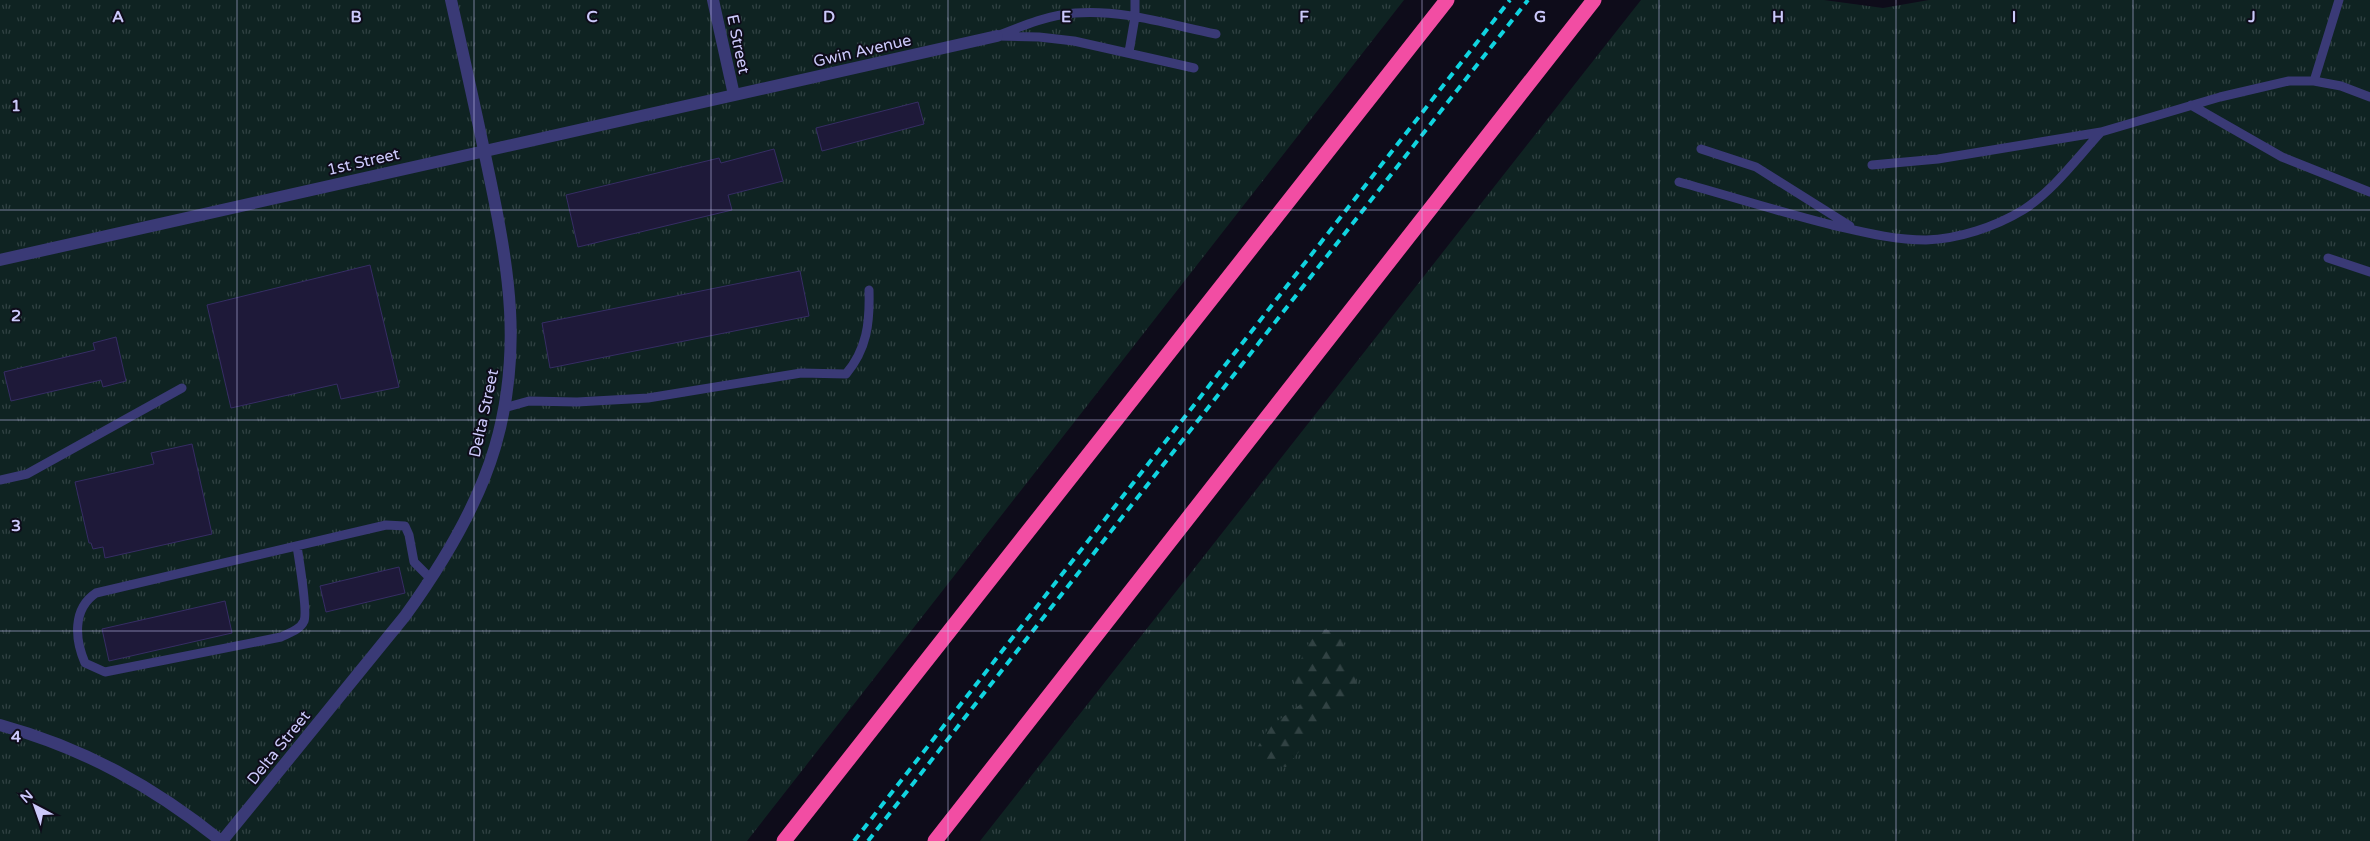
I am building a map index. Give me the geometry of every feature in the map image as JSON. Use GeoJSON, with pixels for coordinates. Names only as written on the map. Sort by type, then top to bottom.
{"type":"FeatureCollection","features":[{"type":"Feature","properties":{"kind":"highway"},"geometry":{"type":"LineString","coordinates":[[784,841],[1447,0]]}},
{"type":"Feature","properties":{"kind":"highway"},"geometry":{"type":"LineString","coordinates":[[935,841],[1594,0]]}},
{"type":"Feature","properties":{"kind":"street","name":"Delta Street"},"geometry":{"type":"LineString","coordinates":[[222,841],[405,616],[431,579],[447,553],[484,479],[495,446],[504,408],[510,369],[512,327],[509,280],[484,151],[451,0]]}},
{"type":"Feature","properties":{"kind":"street","name":"E Street"},"geometry":{"type":"LineString","coordinates":[[713,0],[734,95]]}},
{"type":"Feature","properties":{"kind":"street","name":"Gwin Avenue"},"geometry":{"type":"LineString","coordinates":[[734,95],[998,36]]}},
{"type":"Feature","properties":{"kind":"street","name":"1st Street"},"geometry":{"type":"LineString","coordinates":[[0,260],[734,95]]}},
{"type":"Feature","properties":{"kind":"street"},"geometry":{"type":"LineString","coordinates":[[0,725],[59,744],[141,783],[183,810],[222,841]]}},
{"type":"Feature","properties":{"kind":"lane"},"geometry":{"type":"LineString","coordinates":[[1129,52],[1135,17],[1135,0]]}},
{"type":"Feature","properties":{"kind":"lane"},"geometry":{"type":"LineString","coordinates":[[2314,81],[2339,0]]}},
{"type":"Feature","properties":{"kind":"lane"},"geometry":{"type":"LineString","coordinates":[[998,36],[1047,18],[1075,13],[1135,17],[1216,34]]}},
{"type":"Feature","properties":{"kind":"lane"},"geometry":{"type":"LineString","coordinates":[[998,36],[1074,40],[1194,68]]}},
{"type":"Feature","properties":{"kind":"lane"},"geometry":{"type":"LineString","coordinates":[[1872,165],[1938,159],[2101,132],[2258,87],[2289,81],[2314,81],[2341,86],[2370,97]]}},
{"type":"Feature","properties":{"kind":"lane"},"geometry":{"type":"LineString","coordinates":[[2192,105],[2282,157],[2370,192]]}},
{"type":"Feature","properties":{"kind":"lane"},"geometry":{"type":"LineString","coordinates":[[1679,182],[1780,212],[1861,232],[1892,238],[1927,240],[1960,235],[1992,226],[2024,209],[2050,187],[2101,132]]}},
{"type":"Feature","properties":{"kind":"lane"},"geometry":{"type":"LineString","coordinates":[[1701,149],[1756,167],[1861,232]]}},
{"type":"Feature","properties":{"kind":"lane"},"geometry":{"type":"LineString","coordinates":[[2328,258],[2370,272]]}},
{"type":"Feature","properties":{"kind":"lane"},"geometry":{"type":"LineString","coordinates":[[504,408],[529,400],[577,402],[648,398],[801,372],[846,374],[855,363],[865,343],[870,320],[869,290]]}},
{"type":"Feature","properties":{"kind":"lane"},"geometry":{"type":"LineString","coordinates":[[0,480],[28,474],[182,388]]}},
{"type":"Feature","properties":{"kind":"lane"},"geometry":{"type":"LineString","coordinates":[[297,546],[304,621],[298,628],[281,637],[106,672],[84,663],[78,649],[77,626],[82,607],[96,593],[386,525],[405,526],[409,535],[414,562],[431,579]]}},
{"type":"Feature","properties":{"kind":"green space"},"geometry":{"type":"Polygon","coordinates":[[[0,0],[1404,0],[747,841],[0,841],[0,0]]]}},
{"type":"Feature","properties":{"kind":"green space"},"geometry":{"type":"Polygon","coordinates":[[[1641,0],[1824,0],[1883,8],[1929,0],[2370,0],[2370,841],[980,841],[1641,0]]]}},
{"type":"Feature","properties":{"kind":"green space"},"geometry":{"type":"Polygon","coordinates":[[[1316,628],[1340,632],[1357,684],[1286,767],[1249,762],[1269,727],[1301,704],[1293,676],[1316,628]]]}},
{"type":"Feature","properties":{"kind":"building"},"geometry":{"type":"Polygon","coordinates":[[[918,102],[924,124],[822,151],[816,128],[918,102]]]}},
{"type":"Feature","properties":{"kind":"building"},"geometry":{"type":"Polygon","coordinates":[[[774,149],[783,181],[728,195],[732,210],[578,247],[566,195],[719,158],[721,163],[774,149]]]}},
{"type":"Feature","properties":{"kind":"building"},"geometry":{"type":"Polygon","coordinates":[[[370,265],[399,387],[341,399],[337,384],[231,408],[207,305],[370,265]]]}},
{"type":"Feature","properties":{"kind":"building"},"geometry":{"type":"Polygon","coordinates":[[[800,271],[809,316],[550,368],[542,323],[800,271]]]}},
{"type":"Feature","properties":{"kind":"building"},"geometry":{"type":"Polygon","coordinates":[[[116,337],[126,381],[103,387],[101,380],[11,401],[4,372],[95,350],[93,343],[116,337]]]}},
{"type":"Feature","properties":{"kind":"building"},"geometry":{"type":"Polygon","coordinates":[[[192,444],[212,534],[105,558],[103,547],[93,549],[91,543],[89,543],[75,482],[154,464],[151,453],[192,444]]]}},
{"type":"Feature","properties":{"kind":"building"},"geometry":{"type":"Polygon","coordinates":[[[399,567],[405,593],[326,612],[320,586],[399,567]]]}},
{"type":"Feature","properties":{"kind":"building"},"geometry":{"type":"Polygon","coordinates":[[[225,601],[232,633],[109,661],[102,629],[225,601]]]}},
{"type":"Feature","properties":{"kind":"railway"},"geometry":{"type":"LineString","coordinates":[[854,841],[1510,0]]}},
{"type":"Feature","properties":{"kind":"railway"},"geometry":{"type":"LineString","coordinates":[[868,841],[1528,0]]}}]}
